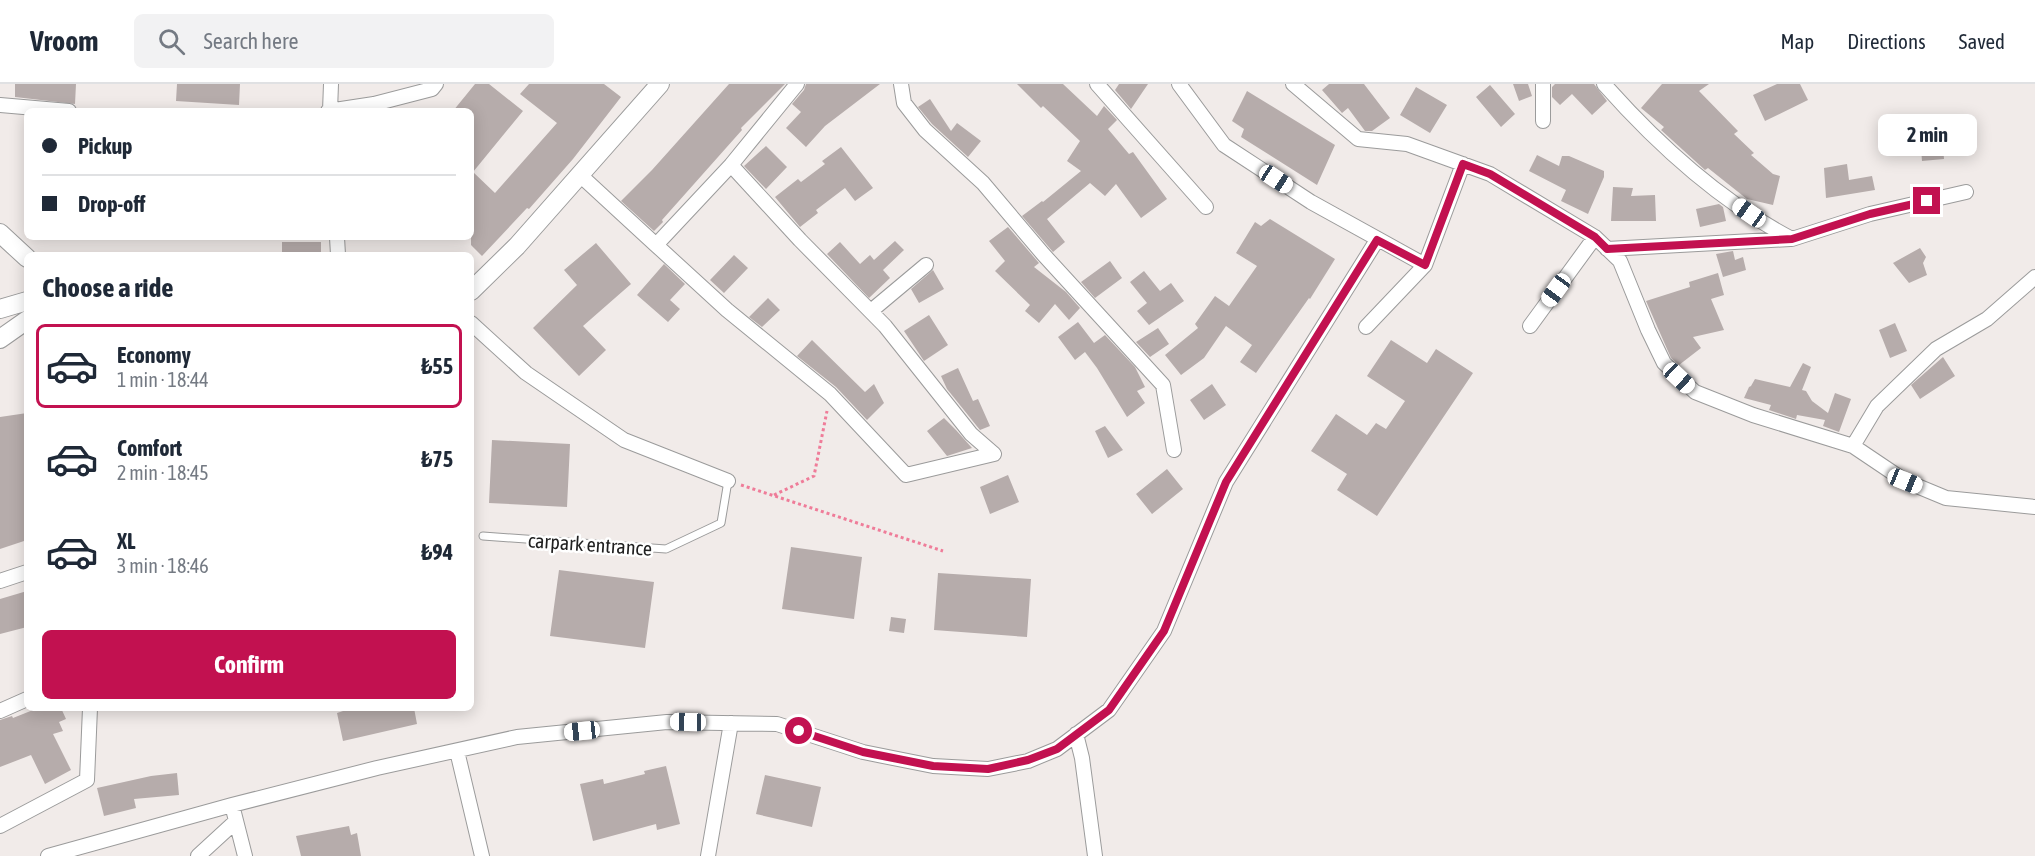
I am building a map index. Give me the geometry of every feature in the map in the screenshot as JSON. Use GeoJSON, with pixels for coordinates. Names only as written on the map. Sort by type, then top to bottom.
{"type":"FeatureCollection","features":[{"type":"Feature","properties":{"kind":"street"},"geometry":{"type":"LineString","coordinates":[[330,108],[331,84]]}},
{"type":"Feature","properties":{"kind":"street"},"geometry":{"type":"LineString","coordinates":[[347,108],[432,89],[436,84]]}},
{"type":"Feature","properties":{"kind":"street"},"geometry":{"type":"LineString","coordinates":[[474,288],[517,246],[660,84]]}},
{"type":"Feature","properties":{"kind":"street"},"geometry":{"type":"LineString","coordinates":[[656,245],[731,165],[796,84]]}},
{"type":"Feature","properties":{"kind":"street"},"geometry":{"type":"LineString","coordinates":[[901,84],[904,103],[925,130],[983,183],[1043,254],[1163,385],[1174,450]]}},
{"type":"Feature","properties":{"kind":"street"},"geometry":{"type":"LineString","coordinates":[[1096,84],[1206,207]]}},
{"type":"Feature","properties":{"kind":"street"},"geometry":{"type":"LineString","coordinates":[[1179,84],[1224,145],[1311,202],[1425,265]]}},
{"type":"Feature","properties":{"kind":"street"},"geometry":{"type":"LineString","coordinates":[[1293,84],[1358,139],[1407,144],[1490,174],[1595,237],[1620,261],[1664,363],[1695,392],[1753,415],[1853,446],[1905,481],[1946,498],[2035,507]]}},
{"type":"Feature","properties":{"kind":"street"},"geometry":{"type":"LineString","coordinates":[[1543,84],[1543,122]]}},
{"type":"Feature","properties":{"kind":"street"},"geometry":{"type":"LineString","coordinates":[[1604,84],[1635,119],[1700,178],[1766,225],[1792,239]]}},
{"type":"Feature","properties":{"kind":"street"},"geometry":{"type":"LineString","coordinates":[[0,105],[34,108]]}},
{"type":"Feature","properties":{"kind":"street"},"geometry":{"type":"LineString","coordinates":[[1366,327],[1425,265],[1463,164]]}},
{"type":"Feature","properties":{"kind":"street"},"geometry":{"type":"LineString","coordinates":[[580,175],[727,310],[830,394],[906,476],[994,454],[970,434],[885,326],[800,240],[731,165]]}},
{"type":"Feature","properties":{"kind":"street"},"geometry":{"type":"LineString","coordinates":[[1607,249],[1792,239],[1870,214],[1966,192]]}},
{"type":"Feature","properties":{"kind":"street"},"geometry":{"type":"LineString","coordinates":[[0,233],[24,255]]}},
{"type":"Feature","properties":{"kind":"street"},"geometry":{"type":"LineString","coordinates":[[1530,326],[1595,237]]}},
{"type":"Feature","properties":{"kind":"street"},"geometry":{"type":"LineString","coordinates":[[48,856],[377,768],[517,737],[656,723],[777,724],[863,752],[933,766],[988,769],[1028,760],[1057,749],[1109,710],[1164,631],[1226,482],[1377,240]]}},
{"type":"Feature","properties":{"kind":"street"},"geometry":{"type":"LineString","coordinates":[[871,311],[926,265]]}},
{"type":"Feature","properties":{"kind":"street"},"geometry":{"type":"LineString","coordinates":[[1853,446],[1877,406],[1936,349],[1987,319],[2035,277]]}},
{"type":"Feature","properties":{"kind":"street"},"geometry":{"type":"LineString","coordinates":[[0,309],[24,302]]}},
{"type":"Feature","properties":{"kind":"street"},"geometry":{"type":"LineString","coordinates":[[0,339],[24,322]]}},
{"type":"Feature","properties":{"kind":"street"},"geometry":{"type":"LineString","coordinates":[[474,325],[526,373],[624,440],[728,481]]}},
{"type":"Feature","properties":{"kind":"street"},"geometry":{"type":"LineString","coordinates":[[0,581],[24,574]]}},
{"type":"Feature","properties":{"kind":"street"},"geometry":{"type":"LineString","coordinates":[[0,711],[24,700]]}},
{"type":"Feature","properties":{"kind":"street"},"geometry":{"type":"LineString","coordinates":[[0,825],[87,780],[90,711]]}},
{"type":"Feature","properties":{"kind":"street"},"geometry":{"type":"LineString","coordinates":[[708,856],[731,723]]}},
{"type":"Feature","properties":{"kind":"street"},"geometry":{"type":"LineString","coordinates":[[1076,734],[1082,758],[1095,856]]}},
{"type":"Feature","properties":{"kind":"street"},"geometry":{"type":"LineString","coordinates":[[457,752],[482,856]]}},
{"type":"Feature","properties":{"kind":"street"},"geometry":{"type":"LineString","coordinates":[[232,805],[245,856]]}},
{"type":"Feature","properties":{"kind":"street"},"geometry":{"type":"LineString","coordinates":[[198,856],[235,822]]}},
{"type":"Feature","properties":{"kind":"lane","name":"carpark entrance"},"geometry":{"type":"LineString","coordinates":[[483,536],[666,549],[721,523],[728,481]]}},
{"type":"Feature","properties":{"kind":"path"},"geometry":{"type":"LineString","coordinates":[[772,495],[814,476],[830,394]]}},
{"type":"Feature","properties":{"kind":"path"},"geometry":{"type":"LineString","coordinates":[[728,481],[943,551]]}},
{"type":"Feature","properties":{"kind":"building"},"geometry":{"type":"Polygon","coordinates":[[[15,84],[76,84],[75,104],[15,97],[15,84]]]}},
{"type":"Feature","properties":{"kind":"building"},"geometry":{"type":"Polygon","coordinates":[[[177,84],[240,84],[239,105],[176,101],[177,84]]]}},
{"type":"Feature","properties":{"kind":"building"},"geometry":{"type":"Polygon","coordinates":[[[475,84],[489,84],[523,111],[474,171],[474,108],[455,108],[475,84]]]}},
{"type":"Feature","properties":{"kind":"building"},"geometry":{"type":"Polygon","coordinates":[[[529,84],[604,84],[621,97],[573,159],[529,209],[527,208],[482,256],[471,245],[471,240],[474,240],[474,173],[495,193],[557,123],[520,94],[529,84]]]}},
{"type":"Feature","properties":{"kind":"building"},"geometry":{"type":"Polygon","coordinates":[[[729,84],[785,84],[741,128],[742,130],[654,231],[621,201],[729,84]]]}},
{"type":"Feature","properties":{"kind":"building"},"geometry":{"type":"Polygon","coordinates":[[[806,84],[880,84],[825,126],[806,147],[786,128],[801,112],[792,104],[804,90],[806,84]]]}},
{"type":"Feature","properties":{"kind":"building"},"geometry":{"type":"Polygon","coordinates":[[[1017,84],[1063,84],[1097,116],[1104,106],[1117,120],[1108,129],[1129,154],[1133,152],[1167,199],[1141,218],[1116,184],[1105,196],[1090,183],[1047,219],[1065,242],[1053,252],[1022,216],[1081,171],[1067,161],[1080,141],[1017,84]]]}},
{"type":"Feature","properties":{"kind":"building"},"geometry":{"type":"Polygon","coordinates":[[[1119,84],[1148,84],[1131,109],[1115,90],[1119,84]]]}},
{"type":"Feature","properties":{"kind":"building"},"geometry":{"type":"Polygon","coordinates":[[[1329,84],[1364,84],[1390,118],[1372,131],[1365,131],[1348,108],[1342,113],[1322,90],[1329,84]]]}},
{"type":"Feature","properties":{"kind":"building"},"geometry":{"type":"Polygon","coordinates":[[[1513,84],[1528,84],[1532,96],[1519,101],[1513,84]]]}},
{"type":"Feature","properties":{"kind":"building"},"geometry":{"type":"Polygon","coordinates":[[[1555,84],[1594,84],[1607,101],[1592,115],[1572,94],[1560,105],[1552,97],[1552,87],[1555,84]]]}},
{"type":"Feature","properties":{"kind":"building"},"geometry":{"type":"Polygon","coordinates":[[[1662,84],[1709,84],[1699,91],[1738,131],[1734,134],[1754,153],[1751,155],[1773,174],[1780,176],[1773,205],[1747,199],[1708,168],[1705,170],[1661,130],[1664,127],[1641,108],[1662,84]]]}},
{"type":"Feature","properties":{"kind":"building"},"geometry":{"type":"Polygon","coordinates":[[[1777,84],[1800,84],[1808,100],[1765,121],[1753,95],[1777,84]]]}},
{"type":"Feature","properties":{"kind":"building"},"geometry":{"type":"Polygon","coordinates":[[[1490,85],[1515,114],[1501,127],[1476,97],[1490,85]]]}},
{"type":"Feature","properties":{"kind":"building"},"geometry":{"type":"Polygon","coordinates":[[[1416,87],[1447,105],[1430,133],[1400,115],[1416,87]]]}},
{"type":"Feature","properties":{"kind":"building"},"geometry":{"type":"Polygon","coordinates":[[[1247,91],[1335,145],[1317,185],[1241,137],[1244,129],[1232,121],[1247,91]]]}},
{"type":"Feature","properties":{"kind":"building"},"geometry":{"type":"Polygon","coordinates":[[[930,99],[951,131],[957,123],[981,141],[968,157],[932,124],[918,107],[930,99]]]}},
{"type":"Feature","properties":{"kind":"building"},"geometry":{"type":"Polygon","coordinates":[[[1942,134],[1944,159],[1922,161],[1920,136],[1942,134]]]}},
{"type":"Feature","properties":{"kind":"building"},"geometry":{"type":"Polygon","coordinates":[[[766,146],[787,167],[766,189],[744,166],[766,146]]]}},
{"type":"Feature","properties":{"kind":"building"},"geometry":{"type":"Polygon","coordinates":[[[841,147],[873,188],[855,201],[845,188],[816,210],[818,213],[800,227],[775,197],[798,179],[801,182],[825,164],[822,161],[841,147]]]}},
{"type":"Feature","properties":{"kind":"building"},"geometry":{"type":"Polygon","coordinates":[[[1537,155],[1559,166],[1562,156],[1569,156],[1604,171],[1604,177],[1588,214],[1561,201],[1566,190],[1529,171],[1537,155]]]}},
{"type":"Feature","properties":{"kind":"building"},"geometry":{"type":"Polygon","coordinates":[[[1847,164],[1849,180],[1872,176],[1875,190],[1826,198],[1824,168],[1847,164]]]}},
{"type":"Feature","properties":{"kind":"building"},"geometry":{"type":"Polygon","coordinates":[[[1613,187],[1633,188],[1631,196],[1655,195],[1656,221],[1611,221],[1613,187]]]}},
{"type":"Feature","properties":{"kind":"building"},"geometry":{"type":"Polygon","coordinates":[[[1719,204],[1723,207],[1726,221],[1700,227],[1696,209],[1719,204]]]}},
{"type":"Feature","properties":{"kind":"building"},"geometry":{"type":"Polygon","coordinates":[[[1270,219],[1335,259],[1310,299],[1256,373],[1240,362],[1252,345],[1226,326],[1204,358],[1181,375],[1165,355],[1198,328],[1195,324],[1215,296],[1229,306],[1257,266],[1236,253],[1255,222],[1261,226],[1270,219]]]}},
{"type":"Feature","properties":{"kind":"building"},"geometry":{"type":"Polygon","coordinates":[[[1008,227],[1039,263],[1034,267],[1066,292],[1080,308],[1069,320],[1055,304],[1039,323],[1025,311],[1030,305],[995,271],[1005,261],[989,241],[1008,227]]]}},
{"type":"Feature","properties":{"kind":"building"},"geometry":{"type":"Polygon","coordinates":[[[895,241],[904,250],[883,270],[890,278],[869,298],[827,254],[840,242],[860,264],[870,255],[874,260],[895,241]]]}},
{"type":"Feature","properties":{"kind":"building"},"geometry":{"type":"Polygon","coordinates":[[[282,242],[321,242],[321,252],[282,252],[282,242]]]}},
{"type":"Feature","properties":{"kind":"building"},"geometry":{"type":"Polygon","coordinates":[[[596,243],[631,284],[583,326],[606,350],[579,376],[533,328],[577,285],[564,270],[596,243]]]}},
{"type":"Feature","properties":{"kind":"building"},"geometry":{"type":"Polygon","coordinates":[[[1920,248],[1926,257],[1923,263],[1927,275],[1909,283],[1893,263],[1920,248]]]}},
{"type":"Feature","properties":{"kind":"building"},"geometry":{"type":"Polygon","coordinates":[[[1733,251],[1735,260],[1743,257],[1746,270],[1723,277],[1716,254],[1733,251]]]}},
{"type":"Feature","properties":{"kind":"building"},"geometry":{"type":"Polygon","coordinates":[[[734,255],[748,268],[724,293],[710,280],[734,255]]]}},
{"type":"Feature","properties":{"kind":"building"},"geometry":{"type":"Polygon","coordinates":[[[1110,261],[1122,278],[1095,298],[1081,282],[1110,261]]]}},
{"type":"Feature","properties":{"kind":"building"},"geometry":{"type":"Polygon","coordinates":[[[664,264],[685,284],[670,300],[680,309],[668,322],[637,295],[664,264]]]}},
{"type":"Feature","properties":{"kind":"building"},"geometry":{"type":"Polygon","coordinates":[[[933,270],[944,289],[919,303],[911,289],[933,270]]]}},
{"type":"Feature","properties":{"kind":"building"},"geometry":{"type":"Polygon","coordinates":[[[1144,271],[1160,291],[1171,283],[1184,301],[1149,325],[1137,311],[1147,303],[1130,282],[1144,271]]]}},
{"type":"Feature","properties":{"kind":"building"},"geometry":{"type":"Polygon","coordinates":[[[1718,273],[1724,295],[1711,299],[1724,330],[1693,337],[1701,348],[1679,365],[1671,358],[1646,301],[1690,287],[1689,282],[1718,273]]]}},
{"type":"Feature","properties":{"kind":"building"},"geometry":{"type":"Polygon","coordinates":[[[768,298],[780,310],[762,327],[749,317],[768,298]]]}},
{"type":"Feature","properties":{"kind":"building"},"geometry":{"type":"Polygon","coordinates":[[[929,315],[948,345],[924,361],[904,331],[929,315]]]}},
{"type":"Feature","properties":{"kind":"building"},"geometry":{"type":"Polygon","coordinates":[[[1078,322],[1094,343],[1105,335],[1135,367],[1145,387],[1137,391],[1145,403],[1127,417],[1085,352],[1075,360],[1058,337],[1078,322]]]}},
{"type":"Feature","properties":{"kind":"building"},"geometry":{"type":"Polygon","coordinates":[[[1895,323],[1907,351],[1890,358],[1879,330],[1895,323]]]}},
{"type":"Feature","properties":{"kind":"building"},"geometry":{"type":"Polygon","coordinates":[[[1158,328],[1169,344],[1150,357],[1136,342],[1158,328]]]}},
{"type":"Feature","properties":{"kind":"building"},"geometry":{"type":"Polygon","coordinates":[[[812,340],[865,392],[874,384],[884,403],[867,420],[836,387],[797,356],[812,340]]]}},
{"type":"Feature","properties":{"kind":"building"},"geometry":{"type":"Polygon","coordinates":[[[1391,340],[1427,363],[1436,349],[1473,373],[1377,516],[1337,490],[1347,474],[1311,451],[1336,414],[1367,435],[1376,423],[1386,429],[1405,401],[1367,376],[1391,340]]]}},
{"type":"Feature","properties":{"kind":"building"},"geometry":{"type":"Polygon","coordinates":[[[1943,357],[1955,376],[1920,399],[1911,385],[1943,357]]]}},
{"type":"Feature","properties":{"kind":"building"},"geometry":{"type":"Polygon","coordinates":[[[1803,363],[1811,367],[1802,390],[1806,391],[1812,401],[1828,413],[1835,393],[1851,399],[1839,432],[1823,426],[1825,420],[1797,415],[1796,419],[1769,410],[1771,405],[1744,398],[1755,379],[1790,387],[1803,363]]]}},
{"type":"Feature","properties":{"kind":"building"},"geometry":{"type":"Polygon","coordinates":[[[958,368],[973,401],[978,399],[990,426],[980,430],[947,389],[941,376],[958,368]]]}},
{"type":"Feature","properties":{"kind":"building"},"geometry":{"type":"Polygon","coordinates":[[[1212,384],[1226,405],[1204,420],[1190,400],[1212,384]]]}},
{"type":"Feature","properties":{"kind":"building"},"geometry":{"type":"Polygon","coordinates":[[[24,413],[24,541],[0,549],[0,417],[24,413]]]}},
{"type":"Feature","properties":{"kind":"building"},"geometry":{"type":"Polygon","coordinates":[[[944,418],[972,448],[947,456],[927,431],[944,418]]]}},
{"type":"Feature","properties":{"kind":"building"},"geometry":{"type":"Polygon","coordinates":[[[1105,426],[1123,450],[1108,458],[1095,431],[1105,426]]]}},
{"type":"Feature","properties":{"kind":"building"},"geometry":{"type":"Polygon","coordinates":[[[492,440],[570,444],[567,507],[489,503],[492,440]]]}},
{"type":"Feature","properties":{"kind":"building"},"geometry":{"type":"Polygon","coordinates":[[[1167,469],[1183,489],[1152,514],[1136,494],[1167,469]]]}},
{"type":"Feature","properties":{"kind":"building"},"geometry":{"type":"Polygon","coordinates":[[[1008,475],[1019,502],[990,514],[980,487],[1008,475]]]}},
{"type":"Feature","properties":{"kind":"building"},"geometry":{"type":"Polygon","coordinates":[[[791,547],[862,557],[854,619],[782,609],[791,547]]]}},
{"type":"Feature","properties":{"kind":"building"},"geometry":{"type":"Polygon","coordinates":[[[559,570],[654,582],[645,648],[550,636],[559,570]]]}},
{"type":"Feature","properties":{"kind":"building"},"geometry":{"type":"Polygon","coordinates":[[[938,573],[1031,579],[1027,637],[934,630],[938,573]]]}},
{"type":"Feature","properties":{"kind":"building"},"geometry":{"type":"Polygon","coordinates":[[[24,592],[24,628],[0,634],[0,599],[24,592]]]}},
{"type":"Feature","properties":{"kind":"building"},"geometry":{"type":"Polygon","coordinates":[[[891,617],[906,619],[904,633],[889,631],[891,617]]]}},
{"type":"Feature","properties":{"kind":"building"},"geometry":{"type":"Polygon","coordinates":[[[30,711],[62,711],[66,719],[59,722],[63,731],[53,734],[71,770],[45,784],[31,755],[0,767],[0,720],[12,716],[13,718],[30,711]]]}},
{"type":"Feature","properties":{"kind":"building"},"geometry":{"type":"Polygon","coordinates":[[[343,711],[415,711],[417,724],[343,741],[337,713],[343,711]]]}},
{"type":"Feature","properties":{"kind":"building"},"geometry":{"type":"Polygon","coordinates":[[[666,766],[680,824],[657,830],[656,824],[593,841],[580,784],[603,779],[604,784],[645,774],[644,771],[666,766]]]}},
{"type":"Feature","properties":{"kind":"building"},"geometry":{"type":"Polygon","coordinates":[[[177,773],[179,795],[134,799],[136,808],[104,816],[97,788],[151,776],[177,773]]]}},
{"type":"Feature","properties":{"kind":"building"},"geometry":{"type":"Polygon","coordinates":[[[765,775],[821,787],[812,827],[756,814],[765,775]]]}},
{"type":"Feature","properties":{"kind":"building"},"geometry":{"type":"Polygon","coordinates":[[[349,826],[351,835],[357,833],[361,856],[301,856],[296,836],[349,826]]]}},
{"type":"Feature","properties":{"kind":"route"},"geometry":{"type":"LineString","coordinates":[[799,731],[863,752],[933,766],[988,769],[1028,760],[1057,749],[1109,710],[1164,631],[1226,482],[1377,240],[1425,265],[1463,164],[1490,174],[1595,237],[1607,249],[1792,239],[1870,214],[1927,201]]}}]}
